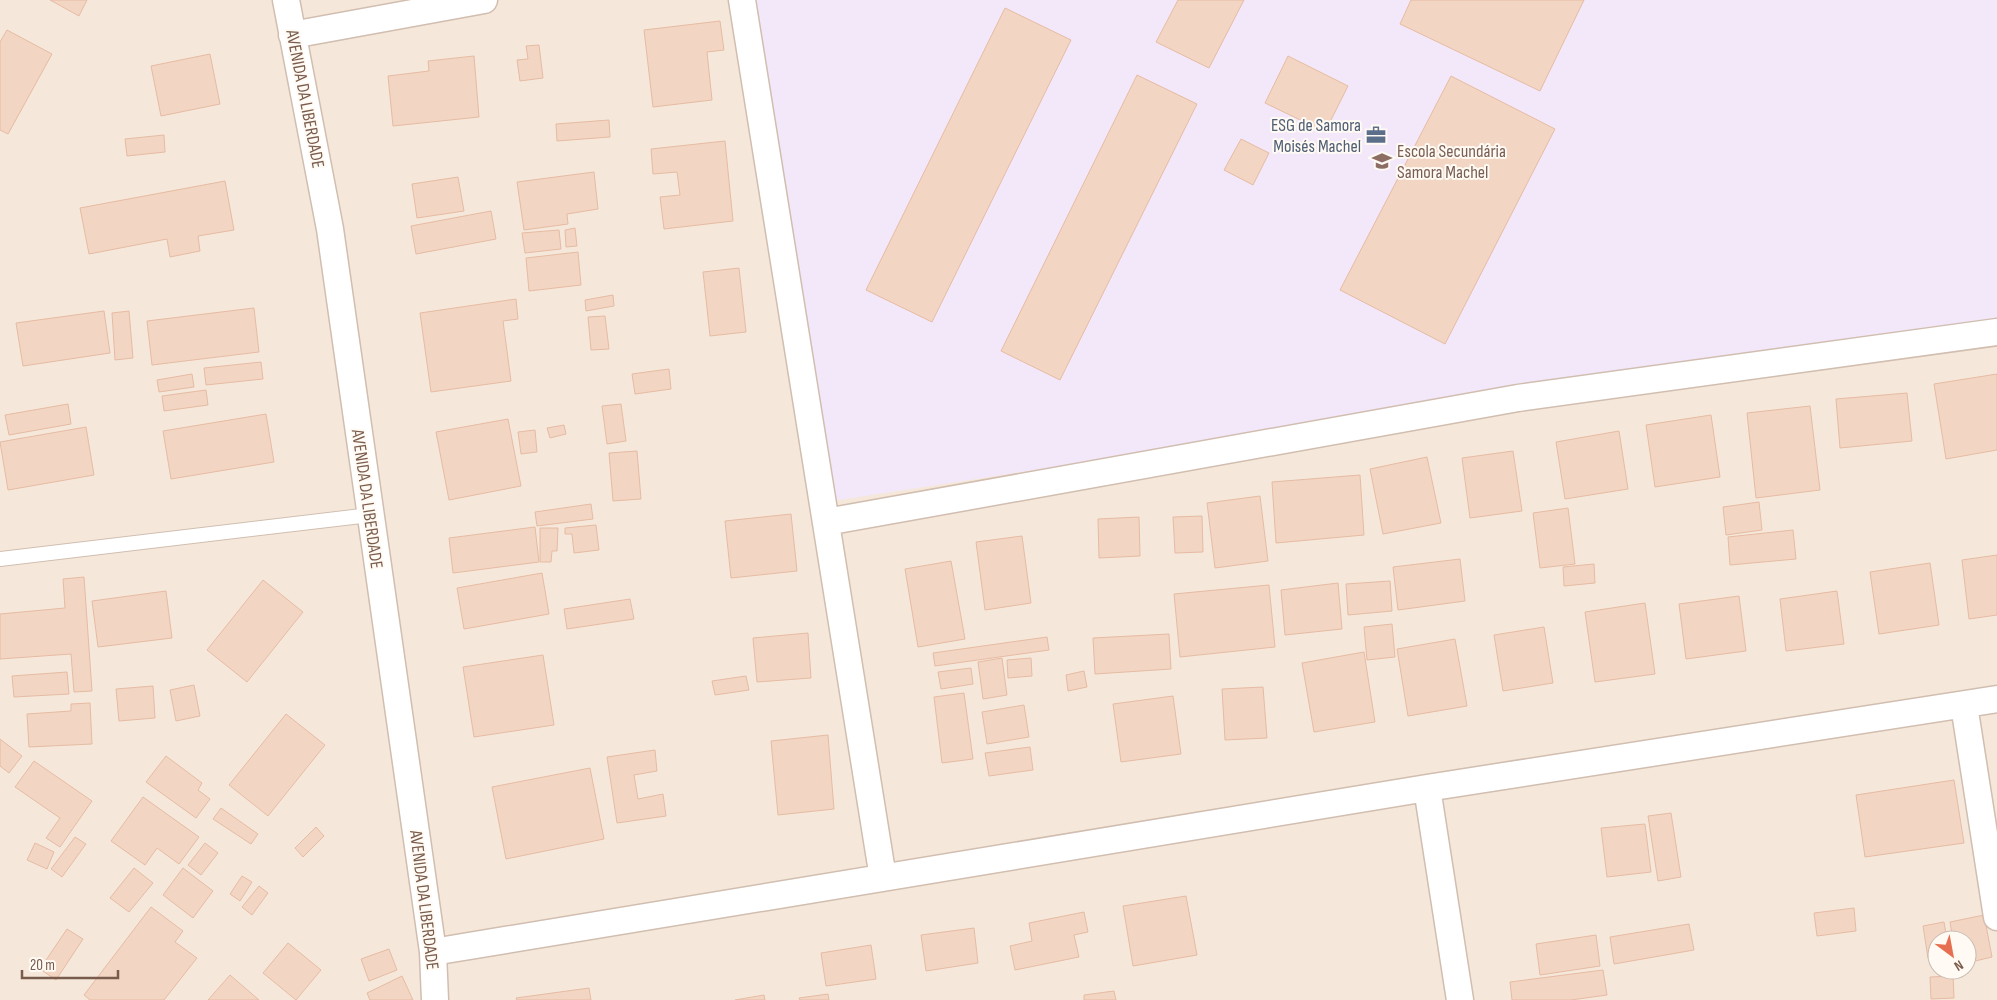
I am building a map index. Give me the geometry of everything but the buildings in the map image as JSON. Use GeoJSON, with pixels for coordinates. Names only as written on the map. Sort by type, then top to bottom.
{"type":"FeatureCollection","features":[{"type":"Feature","properties":{"kind":"street","name":"AVENIDA DA LIBERDADE"},"geometry":{"type":"LineString","coordinates":[[286,0],[330,229],[433,952],[435,1000]]}},
{"type":"Feature","properties":{"kind":"street"},"geometry":{"type":"LineString","coordinates":[[292,35],[484,0]]}},
{"type":"Feature","properties":{"kind":"street"},"geometry":{"type":"LineString","coordinates":[[742,0],[883,878]]}},
{"type":"Feature","properties":{"kind":"street"},"geometry":{"type":"LineString","coordinates":[[826,522],[1518,398],[1997,332]]}},
{"type":"Feature","properties":{"kind":"street"},"geometry":{"type":"LineString","coordinates":[[433,952],[1428,788],[1997,699]]}},
{"type":"Feature","properties":{"kind":"street"},"geometry":{"type":"LineString","coordinates":[[1964,705],[1997,917]]}},
{"type":"Feature","properties":{"kind":"street"},"geometry":{"type":"LineString","coordinates":[[1428,788],[1460,1000]]}},
{"type":"Feature","properties":{"kind":"lane"},"geometry":{"type":"LineString","coordinates":[[0,559],[370,515]]}},
{"type":"Feature","properties":{"kind":"shaded area"},"geometry":{"type":"Polygon","coordinates":[[[0,0],[1997,0],[1997,1000],[0,1000],[0,0]]]}},
{"type":"Feature","properties":{"kind":"shaded area","name":"Escola Secundária Samora Machel"},"geometry":{"type":"Polygon","coordinates":[[[739,0],[1997,0],[1997,322],[826,502],[739,0]]]}},
{"type":"Feature","properties":{"kind":"place","name":"ESG de Samora Moisés Machel"},"geometry":{"type":"Point","coordinates":[1376,135]}},
{"type":"Feature","properties":{"kind":"place","name":"Escola Secundária Samora Machel"},"geometry":{"type":"Point","coordinates":[1382,161]}}]}
